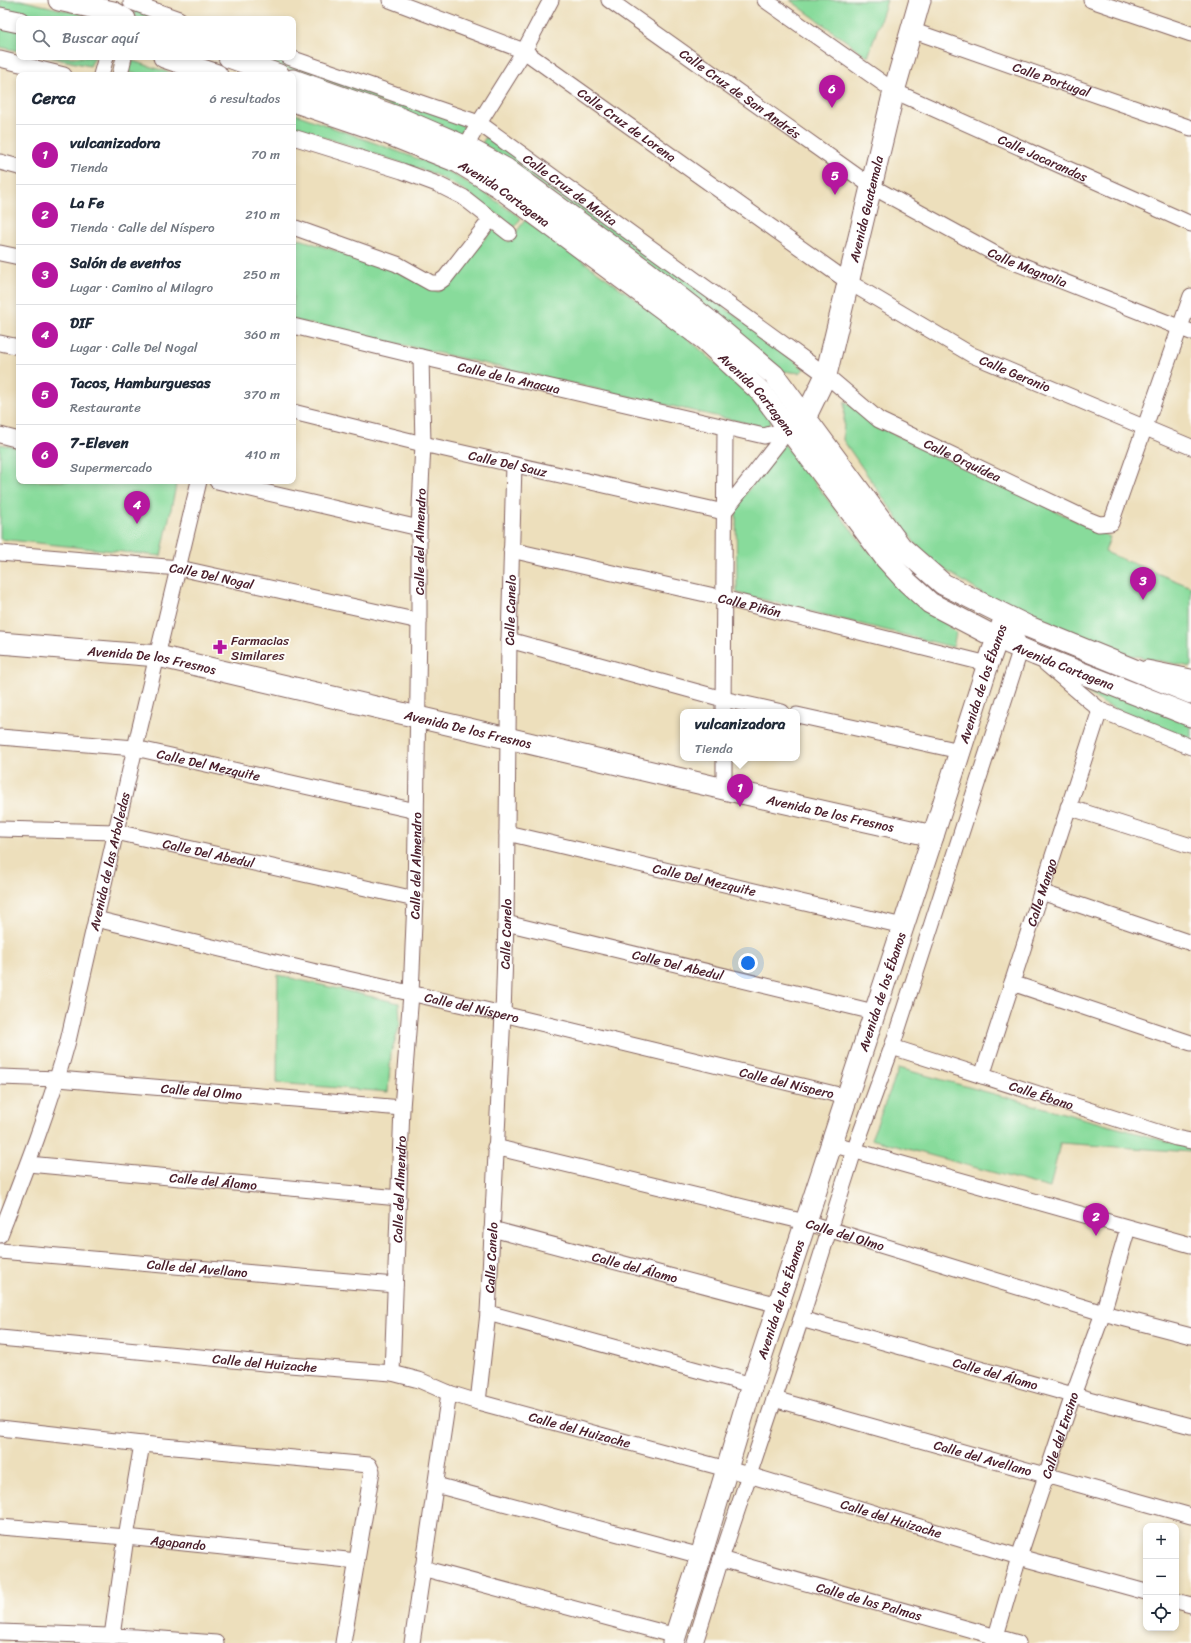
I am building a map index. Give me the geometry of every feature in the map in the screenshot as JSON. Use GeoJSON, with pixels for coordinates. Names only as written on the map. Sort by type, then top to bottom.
{"type":"FeatureCollection","features":[{"type":"Feature","properties":{"kind":"street"},"geometry":{"type":"LineString","coordinates":[[59,0],[160,16]]}},
{"type":"Feature","properties":{"kind":"street","name":"Calle Cruz de Lorena"},"geometry":{"type":"LineString","coordinates":[[390,0],[524,51],[848,281]]}},
{"type":"Feature","properties":{"kind":"street"},"geometry":{"type":"LineString","coordinates":[[462,154],[479,123],[524,51],[551,0]]}},
{"type":"Feature","properties":{"kind":"street","name":"Calle Cruz de San Andrés"},"geometry":{"type":"LineString","coordinates":[[609,0],[871,186]]}},
{"type":"Feature","properties":{"kind":"street","name":"Calle Jacarandas"},"geometry":{"type":"LineString","coordinates":[[765,0],[894,91],[1191,224]]}},
{"type":"Feature","properties":{"kind":"street","name":"Avenida Guatemala"},"geometry":{"type":"LineString","coordinates":[[806,416],[826,374],[894,91],[920,0]]}},
{"type":"Feature","properties":{"kind":"street"},"geometry":{"type":"LineString","coordinates":[[1091,0],[1191,34]]}},
{"type":"Feature","properties":{"kind":"street"},"geometry":{"type":"LineString","coordinates":[[0,18],[16,21]]}},
{"type":"Feature","properties":{"kind":"street","name":"Calle Portugal"},"geometry":{"type":"LineString","coordinates":[[912,30],[1191,128]]}},
{"type":"Feature","properties":{"kind":"street"},"geometry":{"type":"LineString","coordinates":[[0,59],[52,72]]}},
{"type":"Feature","properties":{"kind":"street"},"geometry":{"type":"LineString","coordinates":[[102,72],[105,60]]}},
{"type":"Feature","properties":{"kind":"street"},"geometry":{"type":"LineString","coordinates":[[121,72],[123,60]]}},
{"type":"Feature","properties":{"kind":"street"},"geometry":{"type":"LineString","coordinates":[[173,60],[208,72]]}},
{"type":"Feature","properties":{"kind":"street"},"geometry":{"type":"LineString","coordinates":[[237,60],[271,72]]}},
{"type":"Feature","properties":{"kind":"street","name":"Calle Cruz de Malta"},"geometry":{"type":"LineString","coordinates":[[296,60],[479,123],[826,374]]}},
{"type":"Feature","properties":{"kind":"street","name":"Avenida Cartagena"},"geometry":{"type":"LineString","coordinates":[[296,81],[397,117],[462,154],[499,187],[705,340],[761,392],[886,559],[907,582],[930,603],[997,638],[1028,652],[1191,716]]}},
{"type":"Feature","properties":{"kind":"street","name":"Avenida Cartagena"},"geometry":{"type":"LineString","coordinates":[[296,102],[378,130],[462,154],[506,169],[647,272],[774,374],[901,547],[943,584],[1006,617],[1191,693]]}},
{"type":"Feature","properties":{"kind":"street"},"geometry":{"type":"LineString","coordinates":[[296,138],[402,171],[437,184],[463,197],[509,233]]}},
{"type":"Feature","properties":{"kind":"street"},"geometry":{"type":"LineString","coordinates":[[0,162],[16,166]]}},
{"type":"Feature","properties":{"kind":"street","name":"Calle Magnolia"},"geometry":{"type":"LineString","coordinates":[[871,186],[1001,257],[1185,330]]}},
{"type":"Feature","properties":{"kind":"street"},"geometry":{"type":"LineString","coordinates":[[296,228],[397,264],[431,283],[438,283],[445,278],[490,219]]}},
{"type":"Feature","properties":{"kind":"street"},"geometry":{"type":"LineString","coordinates":[[0,252],[16,256]]}},
{"type":"Feature","properties":{"kind":"street","name":"Calle Geranio"},"geometry":{"type":"LineString","coordinates":[[848,281],[972,355],[1191,447]]}},
{"type":"Feature","properties":{"kind":"street"},"geometry":{"type":"LineString","coordinates":[[1144,428],[1185,330],[1191,296]]}},
{"type":"Feature","properties":{"kind":"street","name":"Calle de la Anacua"},"geometry":{"type":"LineString","coordinates":[[296,327],[725,428],[764,436],[789,429]]}},
{"type":"Feature","properties":{"kind":"street"},"geometry":{"type":"LineString","coordinates":[[0,343],[16,346]]}},
{"type":"Feature","properties":{"kind":"street","name":"Calle del Almendro"},"geometry":{"type":"LineString","coordinates":[[392,1373],[402,1108],[411,994],[415,899],[419,528],[423,444],[421,357]]}},
{"type":"Feature","properties":{"kind":"street","name":"Calle Orquídea"},"geometry":{"type":"LineString","coordinates":[[826,374],[879,420],[1099,524],[1111,523],[1144,428]]}},
{"type":"Feature","properties":{"kind":"street","name":"Calle Del Sauz"},"geometry":{"type":"LineString","coordinates":[[296,413],[423,444],[724,512]]}},
{"type":"Feature","properties":{"kind":"street"},"geometry":{"type":"LineString","coordinates":[[724,512],[789,429],[806,416]]}},
{"type":"Feature","properties":{"kind":"street"},"geometry":{"type":"LineString","coordinates":[[723,706],[725,428]]}},
{"type":"Feature","properties":{"kind":"street"},"geometry":{"type":"LineString","coordinates":[[0,435],[16,439]]}},
{"type":"Feature","properties":{"kind":"street","name":"Calle Canelo"},"geometry":{"type":"LineString","coordinates":[[478,1402],[488,1314],[495,1147],[503,1014],[506,923],[509,640],[514,465]]}},
{"type":"Feature","properties":{"kind":"street","name":"Avenida de las Arboledas"},"geometry":{"type":"LineString","coordinates":[[0,1235],[28,1164],[58,1079],[198,484]]}},
{"type":"Feature","properties":{"kind":"street"},"geometry":{"type":"LineString","coordinates":[[230,484],[419,528]]}},
{"type":"Feature","properties":{"kind":"street","name":"Calle Piñón"},"geometry":{"type":"LineString","coordinates":[[511,550],[723,598],[988,664]]}},
{"type":"Feature","properties":{"kind":"street","name":"Calle Del Nogal"},"geometry":{"type":"LineString","coordinates":[[0,553],[178,568],[419,621]]}},
{"type":"Feature","properties":{"kind":"street","name":"Avenida de los Ébanos"},"geometry":{"type":"LineString","coordinates":[[697,1643],[727,1469],[752,1385],[933,836],[988,664],[1006,617]]}},
{"type":"Feature","properties":{"kind":"street","name":"Avenida de los Ébanos"},"geometry":{"type":"LineString","coordinates":[[674,1639],[749,1475],[801,1319],[854,1151],[892,1047],[1028,652],[1006,617]]}},
{"type":"Feature","properties":{"kind":"street"},"geometry":{"type":"LineString","coordinates":[[509,640],[723,706],[752,709]]}},
{"type":"Feature","properties":{"kind":"street","name":"Avenida De los Fresnos"},"geometry":{"type":"LineString","coordinates":[[0,643],[158,656],[724,789],[933,836]]}},
{"type":"Feature","properties":{"kind":"street"},"geometry":{"type":"LineString","coordinates":[[1028,652],[1100,710],[1191,747]]}},
{"type":"Feature","properties":{"kind":"street"},"geometry":{"type":"LineString","coordinates":[[1115,662],[1191,676]]}},
{"type":"Feature","properties":{"kind":"street","name":"Calle Mango"},"geometry":{"type":"LineString","coordinates":[[982,1076],[1040,892],[1100,710]]}},
{"type":"Feature","properties":{"kind":"street"},"geometry":{"type":"LineString","coordinates":[[800,716],[960,751]]}},
{"type":"Feature","properties":{"kind":"street","name":"Calle Del Mezquite"},"geometry":{"type":"LineString","coordinates":[[0,737],[135,748],[416,810]]}},
{"type":"Feature","properties":{"kind":"street"},"geometry":{"type":"LineString","coordinates":[[724,761],[724,789]]}},
{"type":"Feature","properties":{"kind":"street"},"geometry":{"type":"LineString","coordinates":[[1068,807],[1191,846]]}},
{"type":"Feature","properties":{"kind":"street","name":"Calle Del Abedul"},"geometry":{"type":"LineString","coordinates":[[0,829],[116,832],[415,899]]}},
{"type":"Feature","properties":{"kind":"street","name":"Calle Del Mezquite"},"geometry":{"type":"LineString","coordinates":[[507,833],[903,926]]}},
{"type":"Feature","properties":{"kind":"street"},"geometry":{"type":"LineString","coordinates":[[1040,892],[1191,943]]}},
{"type":"Feature","properties":{"kind":"street","name":"Calle del Níspero"},"geometry":{"type":"LineString","coordinates":[[96,918],[411,994],[503,1014],[847,1096]]}},
{"type":"Feature","properties":{"kind":"street","name":"Calle Del Abedul"},"geometry":{"type":"LineString","coordinates":[[506,923],[874,1012]]}},
{"type":"Feature","properties":{"kind":"street"},"geometry":{"type":"LineString","coordinates":[[1012,983],[1191,1043]]}},
{"type":"Feature","properties":{"kind":"street","name":"Calle Ébano"},"geometry":{"type":"LineString","coordinates":[[892,1047],[1176,1138],[1191,1141]]}},
{"type":"Feature","properties":{"kind":"street","name":"Calle del Olmo"},"geometry":{"type":"LineString","coordinates":[[0,1077],[58,1079],[402,1108]]}},
{"type":"Feature","properties":{"kind":"street"},"geometry":{"type":"LineString","coordinates":[[831,1144],[1191,1245]]}},
{"type":"Feature","properties":{"kind":"street","name":"Calle del Olmo"},"geometry":{"type":"LineString","coordinates":[[495,1147],[805,1222],[1103,1313],[1191,1336]]}},
{"type":"Feature","properties":{"kind":"street","name":"Calle del Álamo"},"geometry":{"type":"LineString","coordinates":[[28,1164],[399,1198]]}},
{"type":"Feature","properties":{"kind":"street","name":"Calle del Encino"},"geometry":{"type":"LineString","coordinates":[[995,1640],[1019,1556],[1073,1395],[1103,1313],[1128,1228]]}},
{"type":"Feature","properties":{"kind":"street","name":"Calle del Álamo"},"geometry":{"type":"LineString","coordinates":[[492,1229],[779,1305]]}},
{"type":"Feature","properties":{"kind":"street","name":"Calle del Avellano"},"geometry":{"type":"LineString","coordinates":[[0,1250],[395,1285]]}},
{"type":"Feature","properties":{"kind":"street"},"geometry":{"type":"LineString","coordinates":[[488,1314],[752,1385]]}},
{"type":"Feature","properties":{"kind":"street","name":"Calle del Álamo"},"geometry":{"type":"LineString","coordinates":[[801,1319],[1073,1395],[1191,1426]]}},
{"type":"Feature","properties":{"kind":"street","name":"Calle del Huizache"},"geometry":{"type":"LineString","coordinates":[[0,1338],[264,1363],[392,1373],[419,1380],[449,1393],[478,1402],[749,1475],[1019,1556],[1143,1591]]}},
{"type":"Feature","properties":{"kind":"street"},"geometry":{"type":"LineString","coordinates":[[412,1643],[449,1393]]}},
{"type":"Feature","properties":{"kind":"street","name":"Calle del Avellano"},"geometry":{"type":"LineString","coordinates":[[774,1399],[1191,1516]]}},
{"type":"Feature","properties":{"kind":"street"},"geometry":{"type":"LineString","coordinates":[[0,1428],[142,1444],[369,1465],[372,1471],[343,1643]]}},
{"type":"Feature","properties":{"kind":"street"},"geometry":{"type":"LineString","coordinates":[[112,1636],[126,1537],[142,1444]]}},
{"type":"Feature","properties":{"kind":"street","name":"Calle de las Palmas"},"geometry":{"type":"LineString","coordinates":[[436,1485],[711,1557],[995,1640],[1018,1643]]}},
{"type":"Feature","properties":{"kind":"street","name":"Agapando"},"geometry":{"type":"LineString","coordinates":[[0,1527],[126,1537],[357,1561]]}},
{"type":"Feature","properties":{"kind":"street"},"geometry":{"type":"LineString","coordinates":[[422,1568],[674,1639]]}},
{"type":"Feature","properties":{"kind":"street"},"geometry":{"type":"LineString","coordinates":[[1179,1602],[1191,1605]]}},
{"type":"Feature","properties":{"kind":"street"},"geometry":{"type":"LineString","coordinates":[[0,1632],[46,1638],[112,1636],[137,1640],[216,1643]]}},
{"type":"Feature","properties":{"kind":"green space"},"geometry":{"type":"Polygon","coordinates":[[[0,0],[20,0],[90,16],[39,16],[0,11],[0,0]]]}},
{"type":"Feature","properties":{"kind":"green space"},"geometry":{"type":"Polygon","coordinates":[[[790,0],[887,0],[868,57],[790,0]]]}},
{"type":"Feature","properties":{"kind":"green space"},"geometry":{"type":"Polygon","coordinates":[[[136,8],[159,16],[134,16],[136,8]]]}},
{"type":"Feature","properties":{"kind":"green space"},"geometry":{"type":"Polygon","coordinates":[[[0,23],[16,26],[16,50],[0,47],[0,23]]]}},
{"type":"Feature","properties":{"kind":"green space"},"geometry":{"type":"Polygon","coordinates":[[[62,60],[93,60],[90,66],[62,60]]]}},
{"type":"Feature","properties":{"kind":"green space"},"geometry":{"type":"Polygon","coordinates":[[[261,60],[286,60],[451,118],[465,127],[459,134],[344,88],[261,60]]]}},
{"type":"Feature","properties":{"kind":"green space"},"geometry":{"type":"Polygon","coordinates":[[[133,61],[168,72],[128,72],[133,61]]]}},
{"type":"Feature","properties":{"kind":"green space"},"geometry":{"type":"Polygon","coordinates":[[[296,114],[440,167],[480,190],[521,218],[515,227],[464,190],[432,173],[296,128],[296,114]]]}},
{"type":"Feature","properties":{"kind":"green space"},"geometry":{"type":"Polygon","coordinates":[[[488,134],[782,350],[804,369],[800,373],[783,371],[643,260],[482,143],[488,134]]]}},
{"type":"Feature","properties":{"kind":"green space"},"geometry":{"type":"Polygon","coordinates":[[[525,220],[672,325],[740,384],[772,418],[768,428],[296,321],[296,238],[389,268],[439,292],[493,229],[509,242],[525,220]]]}},
{"type":"Feature","properties":{"kind":"green space"},"geometry":{"type":"Polygon","coordinates":[[[845,401],[875,425],[1110,537],[1105,552],[1191,587],[1191,667],[1120,653],[994,601],[939,566],[916,545],[843,440],[845,401]]]}},
{"type":"Feature","properties":{"kind":"green space"},"geometry":{"type":"Polygon","coordinates":[[[0,444],[16,447],[16,484],[176,484],[161,556],[0,539],[0,444]]]}},
{"type":"Feature","properties":{"kind":"green space"},"geometry":{"type":"Polygon","coordinates":[[[784,444],[865,547],[956,633],[953,647],[737,593],[736,506],[784,444]]]}},
{"type":"Feature","properties":{"kind":"green space"},"geometry":{"type":"Polygon","coordinates":[[[1059,670],[1191,722],[1191,743],[1102,703],[1059,670]]]}},
{"type":"Feature","properties":{"kind":"green space"},"geometry":{"type":"Polygon","coordinates":[[[278,975],[399,1003],[400,1024],[391,1053],[388,1092],[277,1083],[278,975]]]}},
{"type":"Feature","properties":{"kind":"green space"},"geometry":{"type":"Polygon","coordinates":[[[899,1068],[1191,1148],[1191,1152],[1060,1143],[1050,1188],[871,1139],[899,1068]]]}},
{"type":"Feature","properties":{"kind":"place","name":"7-Eleven"},"geometry":{"type":"Point","coordinates":[832,108]}},
{"type":"Feature","properties":{"kind":"place","name":"Tacos, Hamburguesas"},"geometry":{"type":"Point","coordinates":[835,195]}},
{"type":"Feature","properties":{"kind":"place","name":"DIF"},"geometry":{"type":"Point","coordinates":[137,524]}},
{"type":"Feature","properties":{"kind":"place","name":"Salón de eventos"},"geometry":{"type":"Point","coordinates":[1143,600]}},
{"type":"Feature","properties":{"kind":"place","name":"Farmacias Similares"},"geometry":{"type":"Point","coordinates":[220,647]}},
{"type":"Feature","properties":{"kind":"place","name":"vulcanizadora"},"geometry":{"type":"Point","coordinates":[740,807]}},
{"type":"Feature","properties":{"kind":"place","name":"La Fe"},"geometry":{"type":"Point","coordinates":[1096,1236]}}]}
